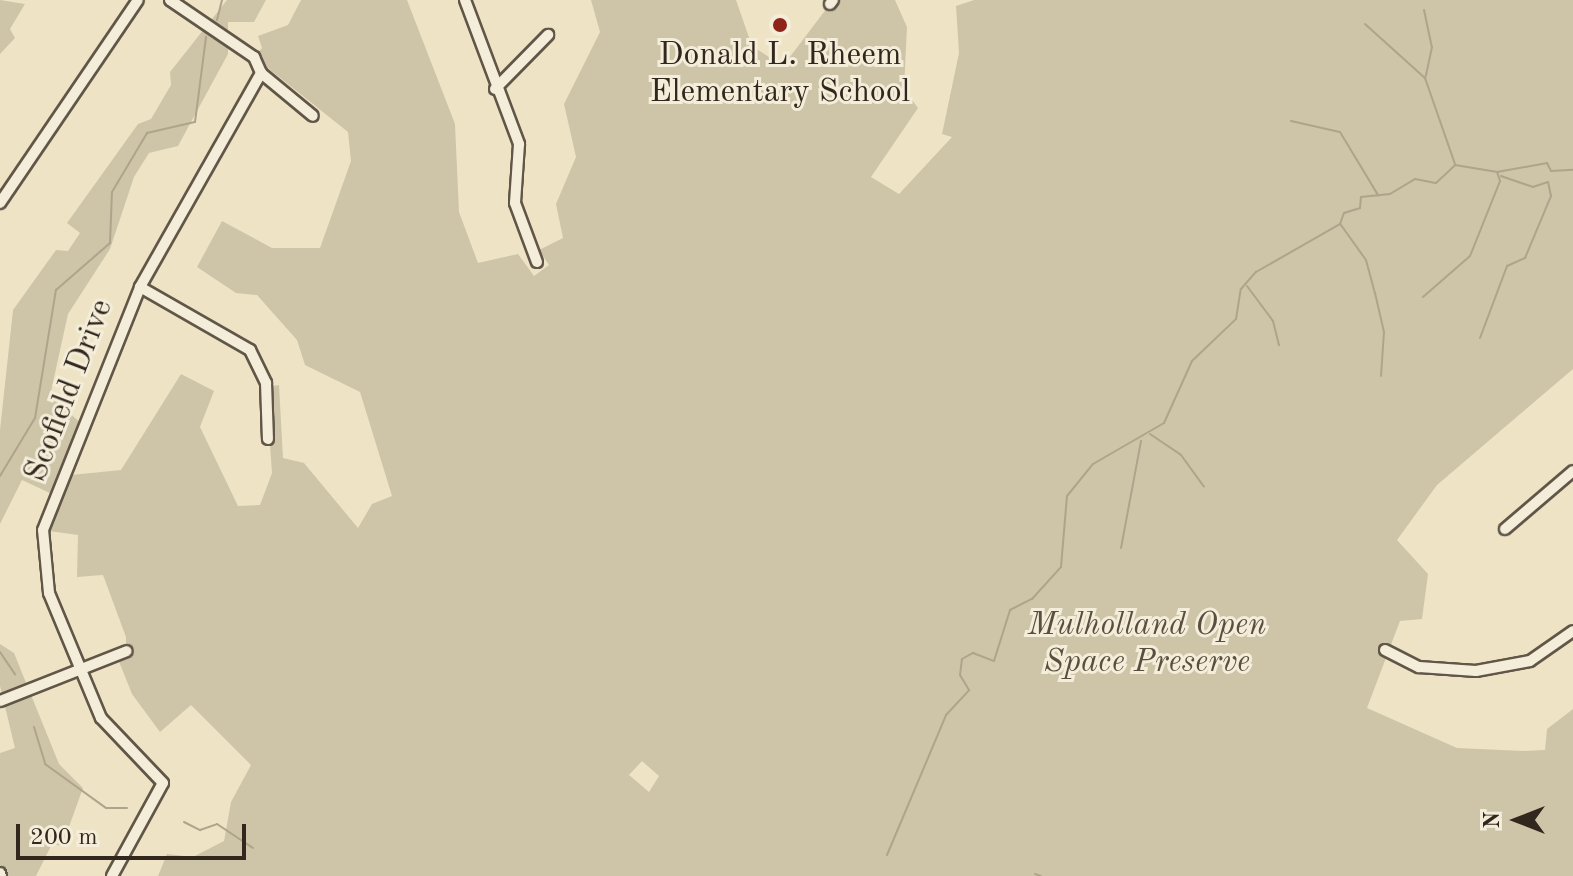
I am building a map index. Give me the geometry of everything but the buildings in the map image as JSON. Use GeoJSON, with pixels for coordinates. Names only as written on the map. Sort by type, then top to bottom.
{"type":"FeatureCollection","features":[{"type":"Feature","properties":{"kind":"street"},"geometry":{"type":"LineString","coordinates":[[0,203],[138,0]]}},
{"type":"Feature","properties":{"kind":"street"},"geometry":{"type":"LineString","coordinates":[[170,0],[247,51],[261,73],[313,116]]}},
{"type":"Feature","properties":{"kind":"street"},"geometry":{"type":"LineString","coordinates":[[465,0],[495,89],[519,144],[515,203],[537,262]]}},
{"type":"Feature","properties":{"kind":"street"},"geometry":{"type":"LineString","coordinates":[[495,89],[548,35]]}},
{"type":"Feature","properties":{"kind":"street","name":"Scofield Drive"},"geometry":{"type":"LineString","coordinates":[[112,876],[163,783],[101,718],[41,569],[43,530],[140,287],[261,73]]}},
{"type":"Feature","properties":{"kind":"street"},"geometry":{"type":"LineString","coordinates":[[140,287],[250,350],[266,383],[268,439]]}},
{"type":"Feature","properties":{"kind":"street"},"geometry":{"type":"LineString","coordinates":[[1505,529],[1573,471]]}},
{"type":"Feature","properties":{"kind":"street"},"geometry":{"type":"LineString","coordinates":[[1385,650],[1419,667],[1476,671],[1530,661],[1573,631]]}},
{"type":"Feature","properties":{"kind":"street"},"geometry":{"type":"LineString","coordinates":[[0,701],[79,666],[127,651]]}},
{"type":"Feature","properties":{"kind":"green space"},"geometry":{"type":"Polygon","coordinates":[[[0,0],[25,4],[10,29],[15,38],[0,54],[0,0]]]}},
{"type":"Feature","properties":{"kind":"green space"},"geometry":{"type":"Polygon","coordinates":[[[227,0],[266,0],[254,22],[228,22],[228,54],[178,146],[149,153],[134,177],[110,249],[68,314],[50,396],[82,424],[52,494],[22,480],[0,524],[0,430],[13,310],[56,250],[68,251],[80,233],[67,223],[138,124],[151,119],[171,85],[170,72],[227,0]]]}},
{"type":"Feature","properties":{"kind":"green space","name":"Mulholland Open Space Preserve"},"geometry":{"type":"Polygon","coordinates":[[[301,0],[407,0],[455,124],[459,212],[478,263],[518,254],[534,276],[549,265],[539,250],[563,238],[556,204],[576,157],[564,104],[600,32],[591,0],[736,0],[752,46],[783,66],[833,0],[895,0],[907,27],[904,89],[918,108],[871,177],[899,194],[952,137],[942,134],[959,53],[956,6],[974,0],[1573,0],[1573,369],[1437,485],[1397,540],[1428,574],[1422,619],[1400,621],[1367,708],[1457,748],[1523,751],[1545,750],[1547,729],[1573,709],[1573,876],[158,876],[167,854],[193,857],[224,841],[231,802],[251,765],[191,705],[160,732],[132,694],[116,654],[126,650],[126,637],[103,575],[77,577],[78,535],[49,531],[71,475],[121,470],[181,374],[214,391],[200,427],[238,506],[260,505],[272,473],[266,387],[279,385],[283,458],[304,463],[358,528],[372,504],[392,496],[360,392],[305,365],[297,340],[257,295],[236,293],[197,267],[222,221],[272,248],[320,248],[351,161],[348,132],[254,57],[262,48],[258,36],[288,25],[301,0]],[[642,761],[629,775],[649,792],[659,776],[642,761]]]}},
{"type":"Feature","properties":{"kind":"green space"},"geometry":{"type":"Polygon","coordinates":[[[0,644],[14,653],[59,764],[83,788],[62,846],[52,844],[36,876],[0,876],[0,753],[15,748],[0,686],[0,644]]]}},
{"type":"Feature","properties":{"kind":"waterway"},"geometry":{"type":"LineString","coordinates":[[217,20],[222,0]]}},
{"type":"Feature","properties":{"kind":"waterway"},"geometry":{"type":"LineString","coordinates":[[1424,10],[1432,47],[1426,76]]}},
{"type":"Feature","properties":{"kind":"waterway"},"geometry":{"type":"LineString","coordinates":[[1365,24],[1425,78],[1455,164]]}},
{"type":"Feature","properties":{"kind":"waterway"},"geometry":{"type":"LineString","coordinates":[[0,476],[35,418],[56,290],[110,243],[112,192],[147,133],[195,122],[206,37]]}},
{"type":"Feature","properties":{"kind":"waterway"},"geometry":{"type":"LineString","coordinates":[[1291,121],[1340,132],[1378,195]]}},
{"type":"Feature","properties":{"kind":"waterway"},"geometry":{"type":"LineString","coordinates":[[887,855],[946,715],[969,690],[960,675],[962,659],[973,653],[994,661],[1010,610],[1032,599],[1061,567],[1067,496],[1093,464],[1164,423],[1192,361],[1236,319],[1241,289],[1256,272],[1340,224],[1344,213],[1360,208],[1361,197],[1390,194],[1415,179],[1436,183],[1455,165],[1497,172],[1547,163],[1551,171],[1573,170]]}},
{"type":"Feature","properties":{"kind":"waterway"},"geometry":{"type":"LineString","coordinates":[[1423,297],[1470,256],[1500,181],[1497,172]]}},
{"type":"Feature","properties":{"kind":"waterway"},"geometry":{"type":"LineString","coordinates":[[1480,338],[1507,266],[1525,258],[1551,196],[1548,182],[1533,187],[1501,176]]}},
{"type":"Feature","properties":{"kind":"waterway"},"geometry":{"type":"LineString","coordinates":[[1341,225],[1366,260],[1375,293],[1384,332],[1381,376]]}},
{"type":"Feature","properties":{"kind":"waterway"},"geometry":{"type":"LineString","coordinates":[[1247,286],[1273,321],[1279,345]]}},
{"type":"Feature","properties":{"kind":"waterway"},"geometry":{"type":"LineString","coordinates":[[1150,434],[1181,455],[1204,487]]}},
{"type":"Feature","properties":{"kind":"waterway"},"geometry":{"type":"LineString","coordinates":[[1121,548],[1141,441]]}},
{"type":"Feature","properties":{"kind":"waterway"},"geometry":{"type":"LineString","coordinates":[[0,652],[15,674]]}},
{"type":"Feature","properties":{"kind":"waterway"},"geometry":{"type":"LineString","coordinates":[[34,727],[45,764],[106,808],[127,808]]}},
{"type":"Feature","properties":{"kind":"waterway"},"geometry":{"type":"LineString","coordinates":[[184,822],[200,830],[217,824],[253,848]]}},
{"type":"Feature","properties":{"kind":"waterway"},"geometry":{"type":"LineString","coordinates":[[1035,874],[1041,876]]}},
{"type":"Feature","properties":{"kind":"place","name":"Donald L. Rheem Elementary School"},"geometry":{"type":"Point","coordinates":[780,25]}}]}
